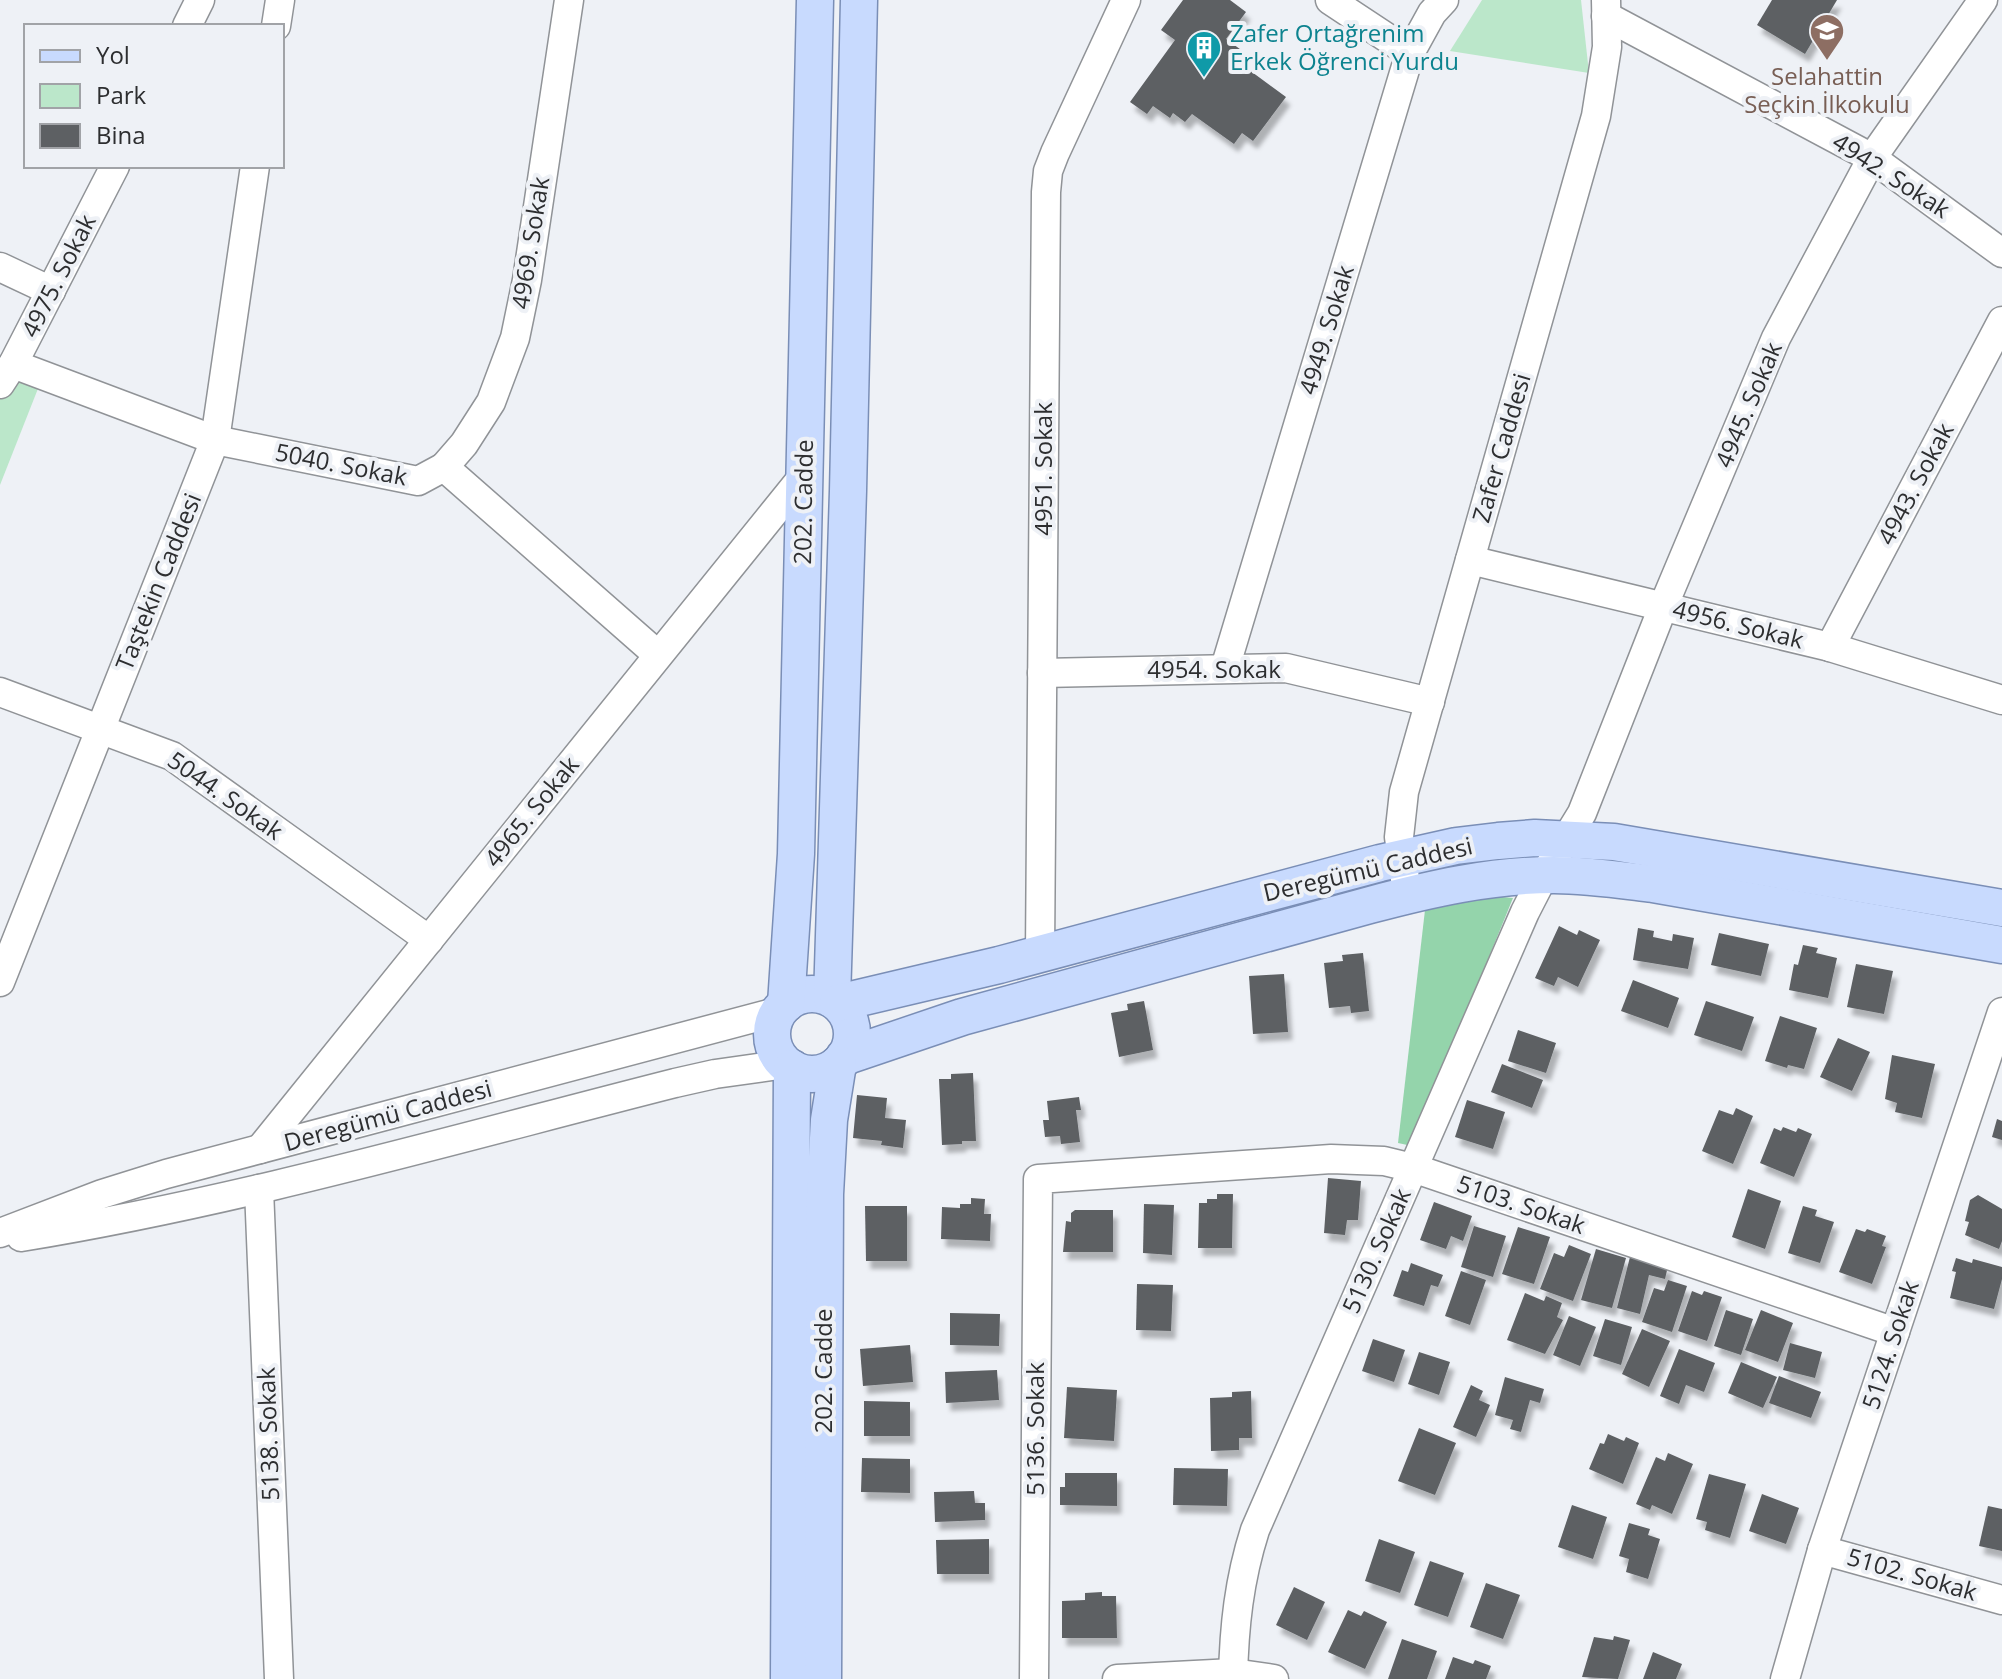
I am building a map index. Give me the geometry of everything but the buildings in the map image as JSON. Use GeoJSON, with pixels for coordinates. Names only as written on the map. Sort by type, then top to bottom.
{"type":"FeatureCollection","features":[{"type":"Feature","properties":{"kind":"main road","name":"202. Cadde"},"geometry":{"type":"LineString","coordinates":[[835,1001],[859,0]]}},
{"type":"Feature","properties":{"kind":"main road","name":"202. Cadde"},"geometry":{"type":"LineString","coordinates":[[783,1007],[796,854],[812,2]]}},
{"type":"Feature","properties":{"kind":"main road","name":"Deregümü Caddesi"},"geometry":{"type":"LineString","coordinates":[[835,1001],[1040,954],[1401,858],[1498,841],[1568,839],[1660,848],[2002,908]]}},
{"type":"Feature","properties":{"kind":"main road","name":"Deregümü Caddesi"},"geometry":{"type":"LineString","coordinates":[[841,1060],[962,1017],[1407,895],[1476,882],[1544,875],[1653,884],[2002,945]]}},
{"type":"Feature","properties":{"kind":"main road"},"geometry":{"type":"LineString","coordinates":[[809,994],[823,995],[846,1011],[852,1038],[841,1060],[817,1073],[789,1066],[773,1044],[772,1030],[783,1007],[795,997],[809,994]]}},
{"type":"Feature","properties":{"kind":"main road","name":"202. Cadde"},"geometry":{"type":"LineString","coordinates":[[823,1679],[825,1194],[829,1120],[841,1060]]}},
{"type":"Feature","properties":{"kind":"main road","name":"202. Cadde"},"geometry":{"type":"LineString","coordinates":[[789,1066],[789,1679]]}},
{"type":"Feature","properties":{"kind":"street"},"geometry":{"type":"LineString","coordinates":[[188,24],[200,0]]}},
{"type":"Feature","properties":{"kind":"street"},"geometry":{"type":"LineString","coordinates":[[276,24],[280,0]]}},
{"type":"Feature","properties":{"kind":"street","name":"4969. Sokak"},"geometry":{"type":"LineString","coordinates":[[444,467],[491,402],[515,338],[527,280],[569,0]]}},
{"type":"Feature","properties":{"kind":"street","name":"4951. Sokak"},"geometry":{"type":"LineString","coordinates":[[1040,954],[1047,181],[1062,135],[1126,0]]}},
{"type":"Feature","properties":{"kind":"street"},"geometry":{"type":"LineString","coordinates":[[1330,0],[1410,53]]}},
{"type":"Feature","properties":{"kind":"street","name":"4949. Sokak"},"geometry":{"type":"LineString","coordinates":[[1225,668],[1410,53],[1420,32],[1444,0]]}},
{"type":"Feature","properties":{"kind":"street","name":"4945. Sokak"},"geometry":{"type":"LineString","coordinates":[[1568,839],[1593,786],[1663,607],[1776,338],[1872,158],[1983,0]]}},
{"type":"Feature","properties":{"kind":"street","name":"4942. Sokak"},"geometry":{"type":"LineString","coordinates":[[1606,8],[1872,158],[2002,253]]}},
{"type":"Feature","properties":{"kind":"street","name":"Zafer Caddesi"},"geometry":{"type":"LineString","coordinates":[[1407,895],[1401,858],[1400,815],[1600,99],[1607,47],[1606,8]]}},
{"type":"Feature","properties":{"kind":"street","name":"4975. Sokak"},"geometry":{"type":"LineString","coordinates":[[7,374],[114,168]]}},
{"type":"Feature","properties":{"kind":"street","name":"Taştekin Caddesi"},"geometry":{"type":"LineString","coordinates":[[0,982],[215,440],[255,168]]}},
{"type":"Feature","properties":{"kind":"street"},"geometry":{"type":"LineString","coordinates":[[0,267],[51,291]]}},
{"type":"Feature","properties":{"kind":"street","name":"4943. Sokak"},"geometry":{"type":"LineString","coordinates":[[1830,647],[2002,321]]}},
{"type":"Feature","properties":{"kind":"street","name":"5040. Sokak"},"geometry":{"type":"LineString","coordinates":[[7,374],[215,440],[418,481],[444,467],[658,655]]}},
{"type":"Feature","properties":{"kind":"street","name":"4965. Sokak"},"geometry":{"type":"LineString","coordinates":[[260,1149],[805,474]]}},
{"type":"Feature","properties":{"kind":"street","name":"4956. Sokak"},"geometry":{"type":"LineString","coordinates":[[1470,560],[1830,647],[2002,700]]}},
{"type":"Feature","properties":{"kind":"street","name":"4954. Sokak"},"geometry":{"type":"LineString","coordinates":[[1042,673],[1286,668],[1430,702]]}},
{"type":"Feature","properties":{"kind":"street","name":"5044. Sokak"},"geometry":{"type":"LineString","coordinates":[[0,692],[159,750],[181,762],[429,940]]}},
{"type":"Feature","properties":{"kind":"street","name":"5130. Sokak"},"geometry":{"type":"LineString","coordinates":[[1233,1676],[1237,1605],[1243,1569],[1255,1530],[1525,912],[1544,875],[1568,839]]}},
{"type":"Feature","properties":{"kind":"street","name":"Deregümü Caddesi"},"geometry":{"type":"LineString","coordinates":[[0,1233],[102,1194],[783,1007]]}},
{"type":"Feature","properties":{"kind":"street","name":"5124. Sokak"},"geometry":{"type":"LineString","coordinates":[[1785,1679],[1822,1550],[2002,1012]]}},
{"type":"Feature","properties":{"kind":"street","name":"Deregümü Caddesi"},"geometry":{"type":"LineString","coordinates":[[0,1240],[146,1215],[259,1189],[675,1083],[727,1072],[789,1066]]}},
{"type":"Feature","properties":{"kind":"street","name":"5103. Sokak"},"geometry":{"type":"LineString","coordinates":[[1038,1179],[1331,1159],[1384,1161],[1413,1168],[1895,1332]]}},
{"type":"Feature","properties":{"kind":"street","name":"5136. Sokak"},"geometry":{"type":"LineString","coordinates":[[1034,1679],[1038,1179]]}},
{"type":"Feature","properties":{"kind":"street","name":"5138. Sokak"},"geometry":{"type":"LineString","coordinates":[[259,1189],[279,1679]]}},
{"type":"Feature","properties":{"kind":"street","name":"5102. Sokak"},"geometry":{"type":"LineString","coordinates":[[1822,1550],[2002,1600]]}},
{"type":"Feature","properties":{"kind":"street"},"geometry":{"type":"LineString","coordinates":[[1117,1679],[1233,1676],[1274,1679]]}},
{"type":"Feature","properties":{"kind":"green space"},"geometry":{"type":"Polygon","coordinates":[[[1482,0],[1581,0],[1589,73],[1450,51],[1482,0]]]}},
{"type":"Feature","properties":{"kind":"green space"},"geometry":{"type":"Polygon","coordinates":[[[17,370],[41,381],[0,485],[0,397],[17,370]]]}},
{"type":"Feature","properties":{"kind":"green space"},"geometry":{"type":"Polygon","coordinates":[[[1492,896],[1513,898],[1412,1146],[1398,1143],[1425,910],[1492,896]]]}},
{"type":"Feature","properties":{"kind":"place","name":"Selahattin Seçkin İlkokulu"},"geometry":{"type":"Point","coordinates":[1827,62]}},
{"type":"Feature","properties":{"kind":"place","name":"Zafer Ortağrenim Erkek Öğrenci Yurdu"},"geometry":{"type":"Point","coordinates":[1204,79]}}]}
